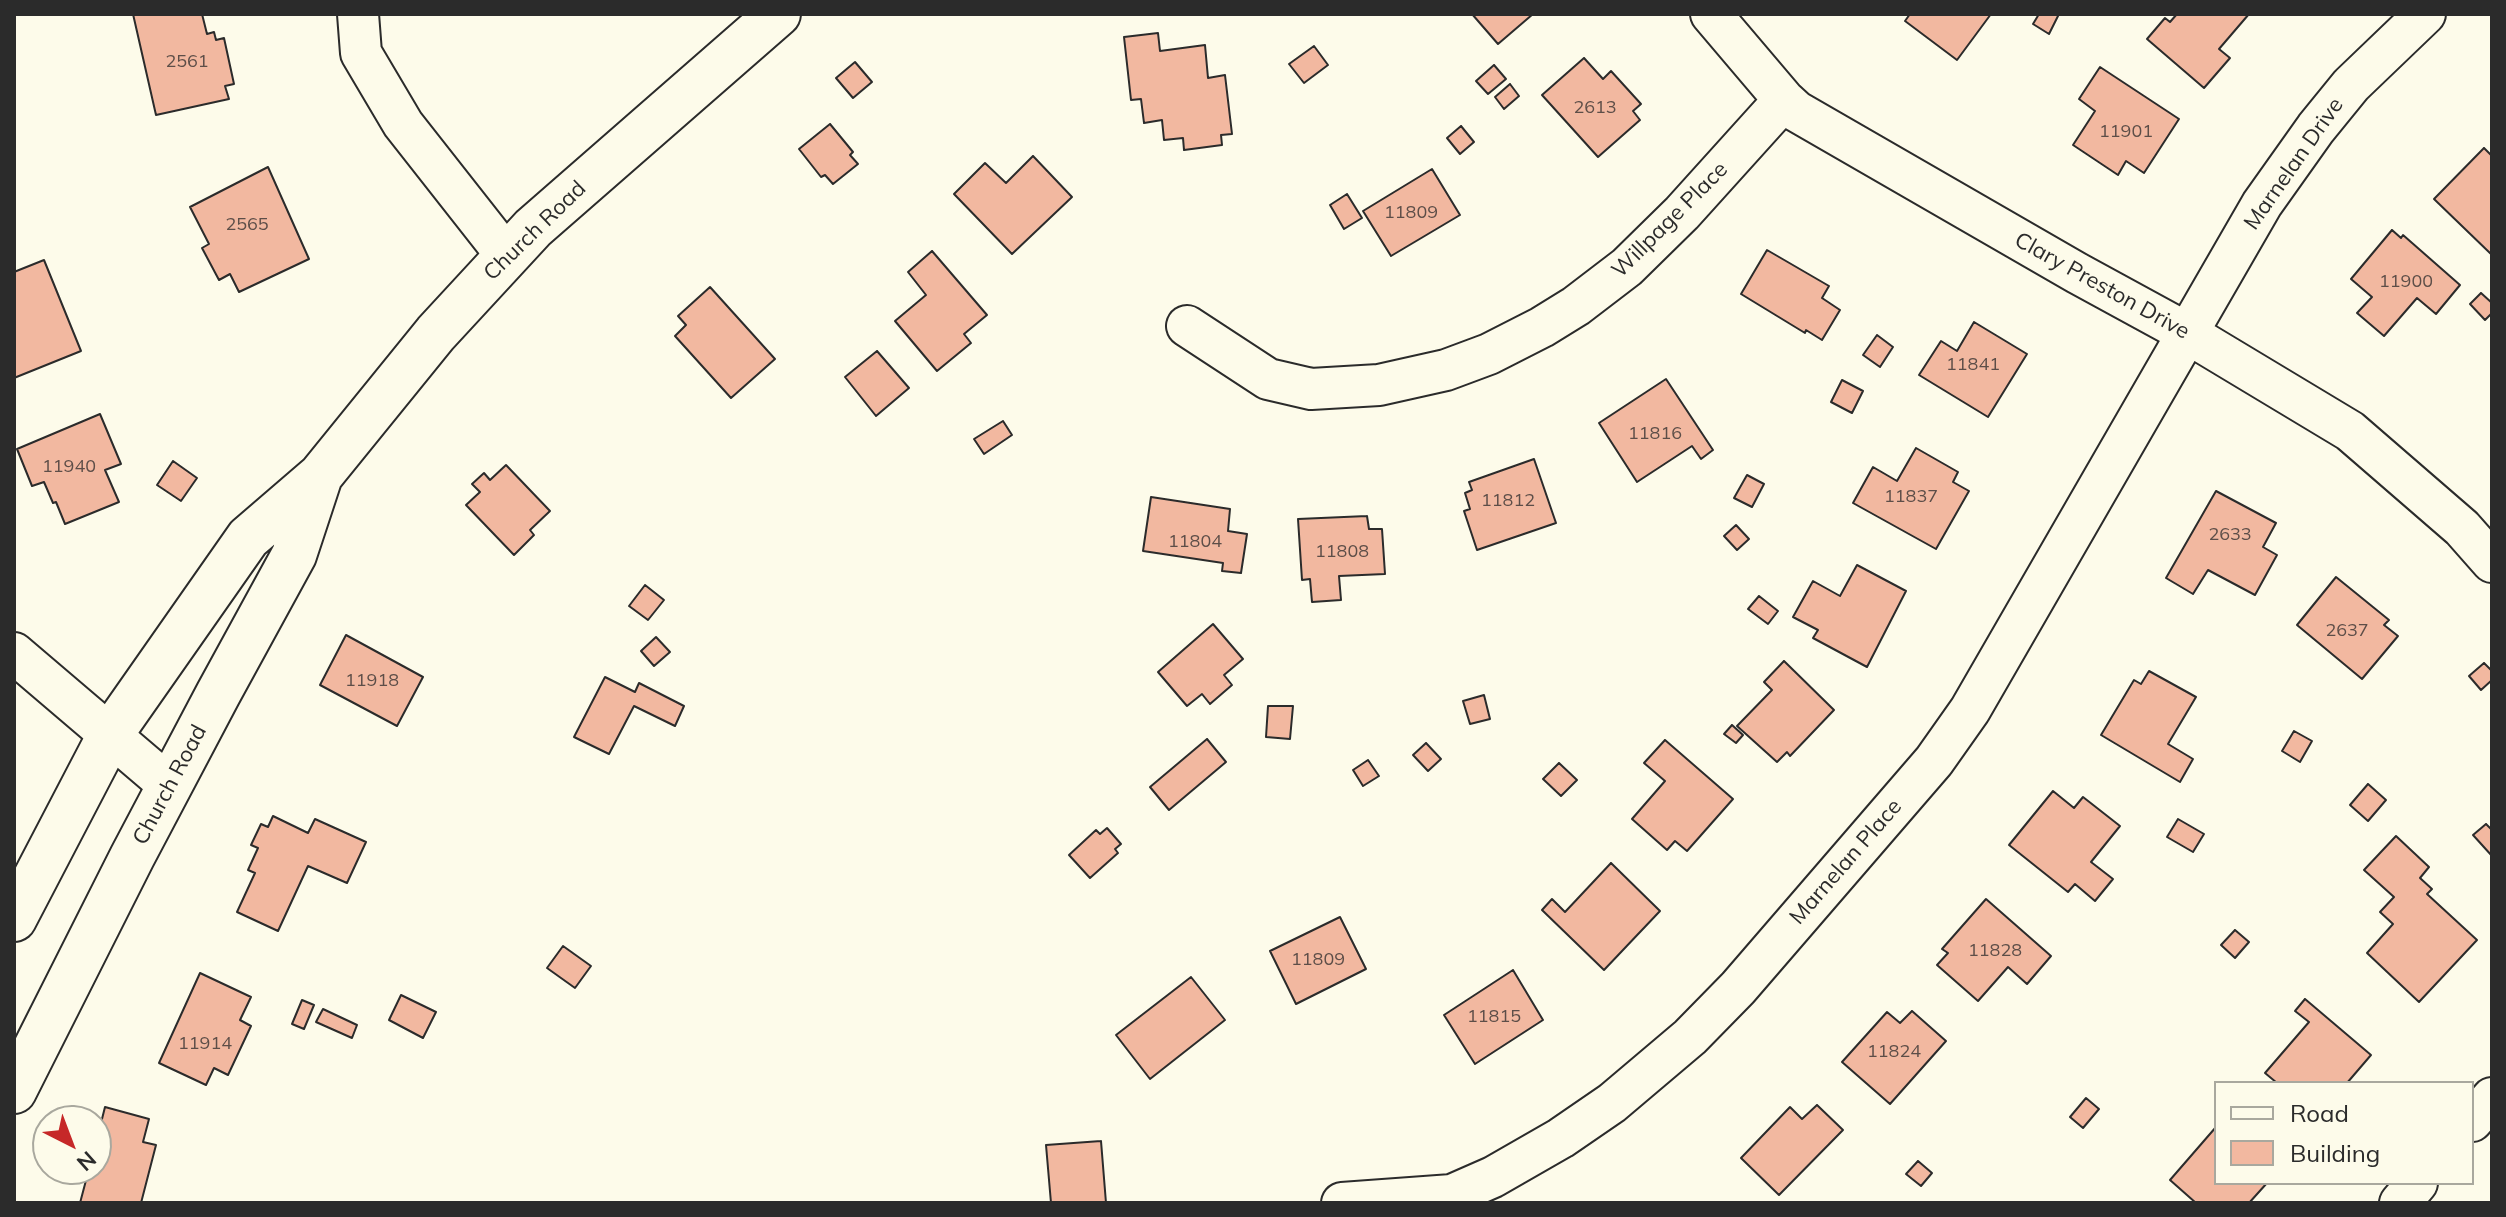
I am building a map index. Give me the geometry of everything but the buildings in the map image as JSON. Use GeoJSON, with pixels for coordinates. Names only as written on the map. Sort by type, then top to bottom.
{"type":"FeatureCollection","features":[{"type":"Feature","properties":{"kind":"main road","name":"Church Road"},"geometry":{"type":"LineString","coordinates":[[14,919],[110,735],[248,538],[320,476],[436,333],[533,228],[778,14]]}},
{"type":"Feature","properties":{"kind":"main road","name":"Church Road"},"geometry":{"type":"LineString","coordinates":[[14,1091],[218,694],[294,555],[320,476]]}},
{"type":"Feature","properties":{"kind":"street"},"geometry":{"type":"LineString","coordinates":[[358,14],[361,53],[403,124],[506,255]]}},
{"type":"Feature","properties":{"kind":"street","name":"Clary Preston Drive"},"geometry":{"type":"LineString","coordinates":[[1711,14],[1796,111],[2187,333],[2350,431],[2462,528],[2492,562]]}},
{"type":"Feature","properties":{"kind":"street","name":"Marnelan Drive"},"geometry":{"type":"LineString","coordinates":[[2187,333],[2262,204],[2316,128],[2351,85],[2425,14]]}},
{"type":"Feature","properties":{"kind":"street","name":"Willpage Place"},"geometry":{"type":"LineString","coordinates":[[1187,326],[1268,379],[1311,389],[1388,384],[1446,370],[1489,354],[1576,306],[1627,267],[1682,213],[1784,100]]}},
{"type":"Feature","properties":{"kind":"street","name":"Marnelan Place"},"geometry":{"type":"LineString","coordinates":[[1342,1203],[1452,1195],[1493,1177],[1561,1138],[1612,1103],[1690,1037],[1738,988],[1934,761],[1970,710],[2187,333]]}},
{"type":"Feature","properties":{"kind":"street"},"geometry":{"type":"LineString","coordinates":[[14,653],[170,786]]}},
{"type":"Feature","properties":{"kind":"street"},"geometry":{"type":"LineString","coordinates":[[2474,1119],[2492,1098]]}},
{"type":"Feature","properties":{"kind":"street"},"geometry":{"type":"LineString","coordinates":[[2400,1203],[2415,1185]]}}]}
